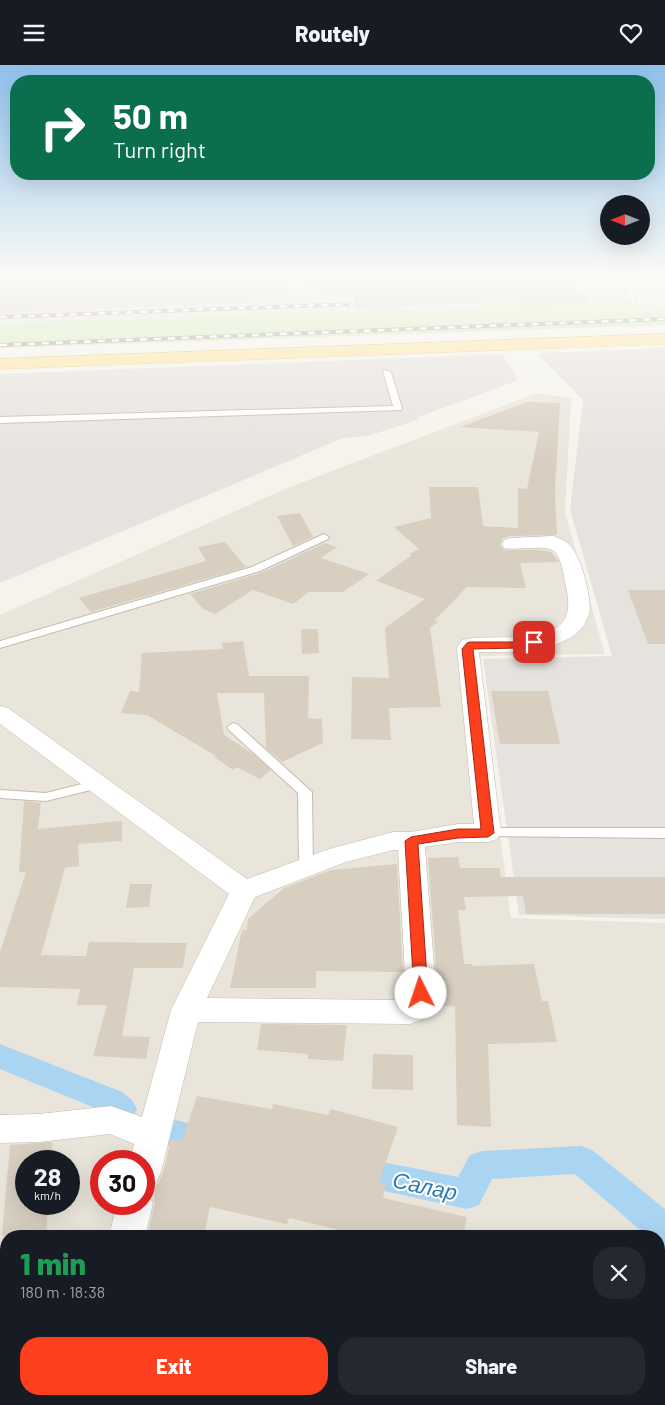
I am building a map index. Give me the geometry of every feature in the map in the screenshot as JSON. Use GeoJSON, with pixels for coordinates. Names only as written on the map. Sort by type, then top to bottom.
{"type":"FeatureCollection","features":[{"type":"Feature","properties":{"kind":"main road"},"geometry":{"type":"LineString","coordinates":[[0,355],[396,340]]}},
{"type":"Feature","properties":{"kind":"main road"},"geometry":{"type":"LineString","coordinates":[[0,364],[651,340]]}},
{"type":"Feature","properties":{"kind":"street"},"geometry":{"type":"LineString","coordinates":[[150,1150],[186,1010],[244,891],[338,855],[393,841],[411,841],[458,833],[488,833],[468,647],[470,645],[518,645],[550,639],[570,630],[579,615],[579,601],[565,551],[553,542],[511,544]]}},
{"type":"Feature","properties":{"kind":"street"},"geometry":{"type":"LineString","coordinates":[[0,713],[244,891]]}},
{"type":"Feature","properties":{"kind":"street"},"geometry":{"type":"LineString","coordinates":[[186,1010],[410,1012],[421,993],[411,841]]}},
{"type":"Feature","properties":{"kind":"street"},"geometry":{"type":"LineString","coordinates":[[0,1129],[39,1128],[110,1120],[153,1136]]}},
{"type":"Feature","properties":{"kind":"street"},"geometry":{"type":"LineString","coordinates":[[128,1230],[132,1215]]}},
{"type":"Feature","properties":{"kind":"lane"},"geometry":{"type":"LineString","coordinates":[[0,420],[398,408],[387,372]]}},
{"type":"Feature","properties":{"kind":"lane"},"geometry":{"type":"LineString","coordinates":[[0,645],[256,569],[324,537]]}},
{"type":"Feature","properties":{"kind":"lane"},"geometry":{"type":"LineString","coordinates":[[233,727],[305,791],[306,866]]}},
{"type":"Feature","properties":{"kind":"lane"},"geometry":{"type":"LineString","coordinates":[[0,793],[46,797],[98,784]]}},
{"type":"Feature","properties":{"kind":"lane"},"geometry":{"type":"LineString","coordinates":[[488,833],[665,833]]}},
{"type":"Feature","properties":{"kind":"shaded area"},"geometry":{"type":"Polygon","coordinates":[[[665,348],[665,919],[519,915],[483,659],[612,656],[570,509],[583,400],[536,353],[665,348]]]}},
{"type":"Feature","properties":{"kind":"shaded area"},"geometry":{"type":"Polygon","coordinates":[[[502,354],[517,376],[516,381],[419,417],[417,420],[368,436],[343,438],[0,583],[0,374],[502,354]]]}},
{"type":"Feature","properties":{"kind":"shaded area"},"geometry":{"type":"Polygon","coordinates":[[[537,393],[571,398],[565,513],[605,654],[476,656],[511,918],[665,923],[665,1230],[0,1230],[0,615],[290,487],[537,393]]]}},
{"type":"Feature","properties":{"kind":"green space"},"geometry":{"type":"Polygon","coordinates":[[[0,340],[245,340],[0,348],[0,340]]]}},
{"type":"Feature","properties":{"kind":"building"},"geometry":{"type":"Polygon","coordinates":[[[527,402],[560,403],[555,490],[557,535],[511,536],[503,538],[500,545],[504,550],[540,550],[551,552],[559,562],[520,563],[526,588],[467,587],[435,620],[438,622],[430,628],[441,707],[389,708],[391,740],[351,739],[352,677],[389,678],[385,628],[425,599],[376,581],[412,555],[409,554],[419,549],[394,527],[431,518],[429,487],[478,487],[483,526],[518,528],[518,488],[527,489],[539,432],[460,427],[527,402]]]}},
{"type":"Feature","properties":{"kind":"building"},"geometry":{"type":"Polygon","coordinates":[[[300,513],[313,537],[293,546],[277,516],[300,513]]]}},
{"type":"Feature","properties":{"kind":"building"},"geometry":{"type":"Polygon","coordinates":[[[225,542],[246,567],[91,612],[79,598],[206,561],[198,547],[225,542]]]}},
{"type":"Feature","properties":{"kind":"building"},"geometry":{"type":"Polygon","coordinates":[[[325,543],[337,547],[321,558],[369,574],[343,592],[309,592],[293,604],[253,590],[215,614],[203,609],[190,594],[261,573],[325,543]]]}},
{"type":"Feature","properties":{"kind":"building"},"geometry":{"type":"Polygon","coordinates":[[[628,590],[665,590],[665,644],[648,644],[628,590]]]}},
{"type":"Feature","properties":{"kind":"building"},"geometry":{"type":"Polygon","coordinates":[[[301,629],[318,629],[319,653],[302,654],[301,629]]]}},
{"type":"Feature","properties":{"kind":"building"},"geometry":{"type":"Polygon","coordinates":[[[243,641],[249,676],[309,676],[308,718],[322,719],[323,743],[282,762],[266,748],[264,693],[217,693],[224,735],[252,753],[271,770],[260,779],[237,767],[233,770],[214,757],[216,756],[147,715],[121,713],[130,691],[139,692],[142,653],[223,649],[222,643],[243,641]]]}},
{"type":"Feature","properties":{"kind":"building"},"geometry":{"type":"Polygon","coordinates":[[[491,691],[548,691],[560,744],[500,744],[491,691]]]}},
{"type":"Feature","properties":{"kind":"building"},"geometry":{"type":"Polygon","coordinates":[[[24,801],[41,803],[38,829],[122,821],[122,841],[78,844],[79,866],[65,868],[41,955],[86,956],[89,942],[187,943],[183,968],[134,968],[122,1036],[150,1037],[146,1059],[93,1056],[107,1005],[77,1005],[80,989],[0,987],[0,952],[26,872],[19,872],[24,801]]]}},
{"type":"Feature","properties":{"kind":"building"},"geometry":{"type":"Polygon","coordinates":[[[458,857],[460,868],[500,868],[501,877],[665,877],[665,914],[526,914],[523,896],[464,897],[466,910],[458,910],[464,964],[472,964],[472,966],[534,964],[542,1001],[548,1001],[557,1042],[488,1044],[491,1127],[457,1125],[455,1006],[431,1006],[438,993],[428,858],[458,857]]]}},
{"type":"Feature","properties":{"kind":"building"},"geometry":{"type":"Polygon","coordinates":[[[397,864],[403,972],[316,971],[316,988],[230,988],[242,930],[247,930],[248,919],[284,888],[331,870],[397,864]]]}},
{"type":"Feature","properties":{"kind":"building"},"geometry":{"type":"Polygon","coordinates":[[[130,884],[152,884],[149,907],[126,908],[130,884]]]}},
{"type":"Feature","properties":{"kind":"building"},"geometry":{"type":"Polygon","coordinates":[[[261,1024],[347,1025],[343,1061],[308,1059],[308,1054],[257,1050],[261,1024]]]}},
{"type":"Feature","properties":{"kind":"building"},"geometry":{"type":"Polygon","coordinates":[[[373,1054],[413,1055],[413,1090],[372,1089],[373,1054]]]}},
{"type":"Feature","properties":{"kind":"building"},"geometry":{"type":"Polygon","coordinates":[[[197,1096],[272,1109],[273,1104],[328,1115],[331,1109],[398,1127],[379,1182],[386,1184],[383,1198],[467,1217],[464,1230],[339,1230],[289,1218],[287,1224],[210,1207],[205,1230],[148,1230],[152,1215],[155,1215],[155,1185],[158,1184],[163,1173],[171,1139],[182,1141],[197,1096]]]}},
{"type":"Feature","properties":{"kind":"building"},"geometry":{"type":"Polygon","coordinates":[[[52,1142],[52,1150],[15,1150],[15,1215],[47,1215],[46,1230],[3,1230],[10,1145],[52,1142]]]}},
{"type":"Feature","properties":{"kind":"waterway","name":"Салар"},"geometry":{"type":"LineString","coordinates":[[0,1056],[111,1101],[121,1109]]}},
{"type":"Feature","properties":{"kind":"waterway","name":"Салар"},"geometry":{"type":"LineString","coordinates":[[175,1134],[213,1142]]}},
{"type":"Feature","properties":{"kind":"waterway","name":"Салар"},"geometry":{"type":"LineString","coordinates":[[352,1170],[467,1194],[482,1165],[581,1160],[665,1230]]}},
{"type":"Feature","properties":{"kind":"railway"},"geometry":{"type":"LineString","coordinates":[[0,345],[140,340]]}},
{"type":"Feature","properties":{"kind":"route"},"geometry":{"type":"LineString","coordinates":[[421,993],[411,841],[458,833],[488,833],[468,649],[470,645],[518,645],[534,642]]}}]}
